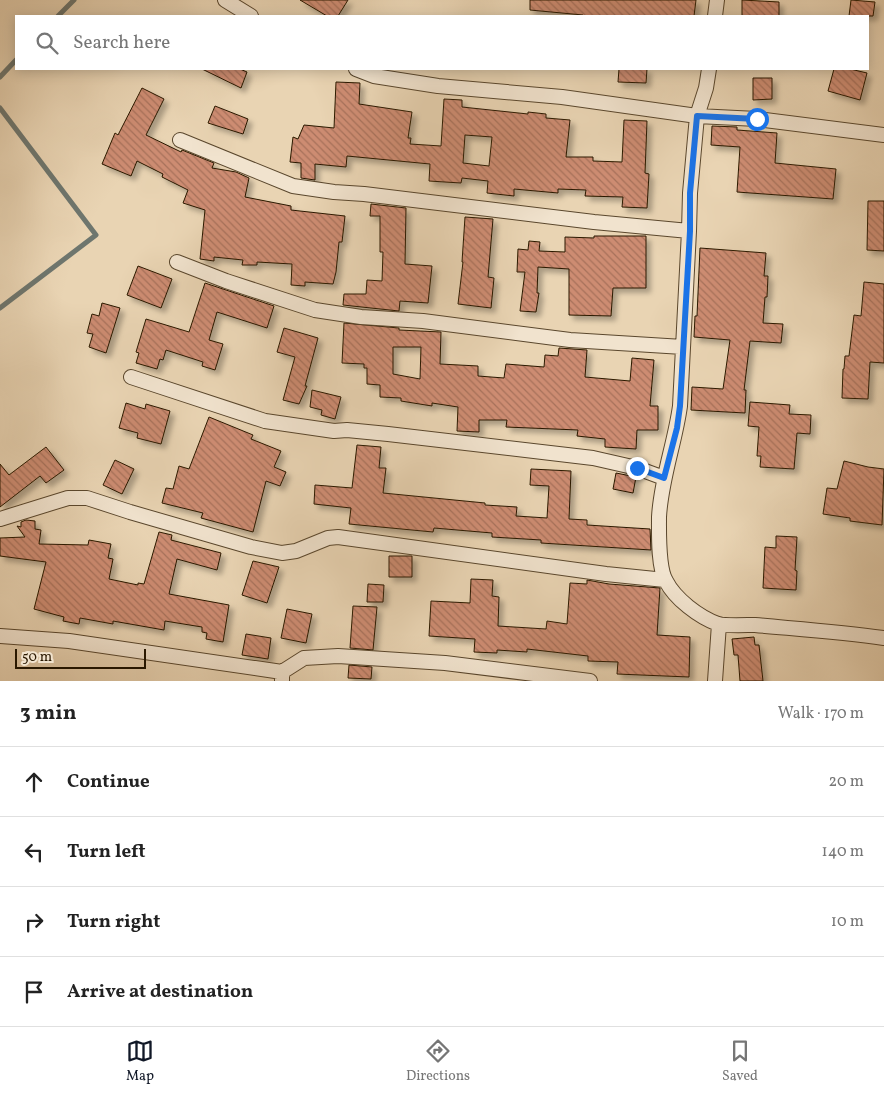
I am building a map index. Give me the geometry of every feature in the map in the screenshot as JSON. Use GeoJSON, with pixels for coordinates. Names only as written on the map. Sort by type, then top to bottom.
{"type":"FeatureCollection","features":[{"type":"Feature","properties":{"kind":"street"},"geometry":{"type":"LineString","coordinates":[[224,0],[249,15]]}},
{"type":"Feature","properties":{"kind":"street"},"geometry":{"type":"LineString","coordinates":[[715,15],[717,0]]}},
{"type":"Feature","properties":{"kind":"street"},"geometry":{"type":"LineString","coordinates":[[359,70],[374,76],[421,84],[562,97],[697,116],[757,119],[884,135]]}},
{"type":"Feature","properties":{"kind":"street"},"geometry":{"type":"LineString","coordinates":[[709,70],[706,88],[697,116],[690,193],[690,231],[677,428],[664,478],[659,518],[662,565],[665,580],[687,606],[719,624],[884,638]]}},
{"type":"Feature","properties":{"kind":"street"},"geometry":{"type":"LineString","coordinates":[[180,140],[293,186],[334,192],[417,199],[594,222],[690,231]]}},
{"type":"Feature","properties":{"kind":"street"},"geometry":{"type":"LineString","coordinates":[[177,262],[226,281],[315,310],[361,317],[423,321],[570,340],[683,347]]}},
{"type":"Feature","properties":{"kind":"street"},"geometry":{"type":"LineString","coordinates":[[131,377],[265,421],[334,431],[347,430],[388,434],[593,458],[637,468],[664,478]]}},
{"type":"Feature","properties":{"kind":"street"},"geometry":{"type":"LineString","coordinates":[[0,519],[68,498],[87,498],[223,539],[282,553],[296,551],[328,538],[338,537],[606,574],[665,580]]}},
{"type":"Feature","properties":{"kind":"street"},"geometry":{"type":"LineString","coordinates":[[715,681],[719,624]]}},
{"type":"Feature","properties":{"kind":"street"},"geometry":{"type":"LineString","coordinates":[[0,636],[69,641],[282,676],[304,658],[338,656],[445,663],[590,681]]}},
{"type":"Feature","properties":{"kind":"building"},"geometry":{"type":"Polygon","coordinates":[[[300,0],[348,0],[339,15],[325,15],[300,0]]]}},
{"type":"Feature","properties":{"kind":"building"},"geometry":{"type":"Polygon","coordinates":[[[530,0],[696,0],[694,15],[583,15],[530,10],[530,0]]]}},
{"type":"Feature","properties":{"kind":"building"},"geometry":{"type":"Polygon","coordinates":[[[742,0],[779,2],[779,15],[742,15],[742,0]]]}},
{"type":"Feature","properties":{"kind":"building"},"geometry":{"type":"Polygon","coordinates":[[[851,0],[875,2],[873,16],[849,15],[851,0]]]}},
{"type":"Feature","properties":{"kind":"building"},"geometry":{"type":"Polygon","coordinates":[[[204,70],[242,70],[247,72],[241,88],[204,70]]]}},
{"type":"Feature","properties":{"kind":"building"},"geometry":{"type":"Polygon","coordinates":[[[619,70],[647,70],[646,83],[618,82],[619,70]]]}},
{"type":"Feature","properties":{"kind":"building"},"geometry":{"type":"Polygon","coordinates":[[[834,70],[854,70],[867,73],[860,100],[828,91],[834,70]]]}},
{"type":"Feature","properties":{"kind":"building"},"geometry":{"type":"Polygon","coordinates":[[[753,78],[772,78],[772,99],[753,100],[753,78]]]}},
{"type":"Feature","properties":{"kind":"building"},"geometry":{"type":"Polygon","coordinates":[[[336,82],[360,83],[359,104],[412,112],[408,138],[411,138],[410,144],[441,146],[444,99],[462,100],[462,107],[546,114],[546,118],[570,120],[566,157],[593,157],[593,161],[622,162],[624,120],[647,121],[645,173],[649,174],[647,208],[622,207],[623,197],[585,196],[586,190],[558,189],[558,193],[514,189],[514,196],[487,193],[488,181],[462,178],[461,183],[429,181],[430,164],[347,156],[346,167],[315,164],[315,180],[301,178],[301,163],[290,162],[293,137],[298,139],[304,125],[334,128],[336,82]],[[465,135],[463,163],[489,166],[492,137],[465,135]]]}},
{"type":"Feature","properties":{"kind":"building"},"geometry":{"type":"Polygon","coordinates":[[[142,88],[164,99],[146,135],[181,152],[182,150],[214,163],[212,168],[236,172],[249,178],[245,197],[291,206],[291,210],[345,216],[342,242],[339,242],[333,284],[305,282],[305,286],[291,285],[292,264],[257,262],[257,265],[242,265],[243,260],[214,257],[214,261],[200,259],[205,210],[183,203],[188,190],[162,177],[163,174],[137,161],[131,176],[102,164],[115,133],[118,135],[142,88]]]}},
{"type":"Feature","properties":{"kind":"building"},"geometry":{"type":"Polygon","coordinates":[[[215,106],[248,119],[243,134],[208,123],[215,106]]]}},
{"type":"Feature","properties":{"kind":"building"},"geometry":{"type":"Polygon","coordinates":[[[712,126],[737,127],[737,130],[777,133],[775,163],[836,169],[833,199],[737,192],[740,147],[711,145],[712,126]]]}},
{"type":"Feature","properties":{"kind":"building"},"geometry":{"type":"Polygon","coordinates":[[[868,201],[884,201],[884,251],[867,250],[868,201]]]}},
{"type":"Feature","properties":{"kind":"building"},"geometry":{"type":"Polygon","coordinates":[[[371,204],[406,208],[405,264],[432,266],[428,303],[400,301],[399,311],[343,305],[344,294],[366,294],[367,280],[382,281],[383,252],[380,252],[380,216],[370,216],[371,204]]]}},
{"type":"Feature","properties":{"kind":"building"},"geometry":{"type":"Polygon","coordinates":[[[465,217],[493,219],[488,277],[494,278],[491,308],[458,304],[463,262],[465,217]]]}},
{"type":"Feature","properties":{"kind":"building"},"geometry":{"type":"Polygon","coordinates":[[[594,236],[646,236],[646,288],[613,288],[611,316],[569,315],[569,269],[538,267],[537,293],[539,293],[536,312],[520,311],[525,272],[517,272],[518,249],[528,250],[529,241],[540,242],[539,251],[565,252],[565,237],[594,238],[594,236]]]}},
{"type":"Feature","properties":{"kind":"building"},"geometry":{"type":"Polygon","coordinates":[[[700,248],[766,253],[764,276],[768,276],[763,323],[783,324],[781,343],[750,341],[744,390],[746,390],[745,413],[691,410],[692,387],[723,389],[730,340],[694,337],[695,316],[697,316],[700,248]]]}},
{"type":"Feature","properties":{"kind":"building"},"geometry":{"type":"Polygon","coordinates":[[[138,266],[172,279],[161,308],[127,295],[138,266]]]}},
{"type":"Feature","properties":{"kind":"building"},"geometry":{"type":"Polygon","coordinates":[[[864,282],[884,284],[884,363],[870,362],[868,399],[842,398],[845,356],[849,356],[854,315],[861,316],[864,282]]]}},
{"type":"Feature","properties":{"kind":"building"},"geometry":{"type":"Polygon","coordinates":[[[205,283],[274,306],[267,328],[217,312],[209,340],[223,344],[215,370],[202,366],[203,362],[166,350],[163,360],[160,359],[157,369],[136,363],[139,353],[136,352],[146,319],[189,332],[205,283]]]}},
{"type":"Feature","properties":{"kind":"building"},"geometry":{"type":"Polygon","coordinates":[[[102,303],[120,308],[106,353],[89,347],[93,334],[87,333],[92,314],[99,316],[102,303]]]}},
{"type":"Feature","properties":{"kind":"building"},"geometry":{"type":"Polygon","coordinates":[[[344,323],[399,328],[399,330],[441,332],[440,364],[478,366],[478,376],[504,378],[506,364],[544,367],[545,355],[558,356],[559,348],[587,350],[585,377],[630,381],[632,358],[654,360],[650,406],[658,406],[658,430],[637,430],[636,449],[605,447],[605,439],[577,436],[578,430],[506,427],[507,420],[479,420],[479,432],[457,431],[458,407],[432,403],[432,406],[401,401],[401,398],[380,397],[380,385],[367,384],[367,368],[364,368],[364,364],[342,363],[344,323]],[[393,347],[393,374],[420,379],[421,347],[393,347]]]}},
{"type":"Feature","properties":{"kind":"building"},"geometry":{"type":"Polygon","coordinates":[[[284,328],[318,338],[305,386],[307,386],[299,404],[283,400],[295,357],[277,352],[284,328]]]}},
{"type":"Feature","properties":{"kind":"building"},"geometry":{"type":"Polygon","coordinates":[[[312,390],[341,397],[335,419],[321,415],[322,410],[310,407],[312,390]]]}},
{"type":"Feature","properties":{"kind":"building"},"geometry":{"type":"Polygon","coordinates":[[[750,402],[790,405],[789,414],[811,415],[810,434],[797,433],[794,469],[760,467],[761,456],[757,456],[759,427],[748,426],[750,402]]]}},
{"type":"Feature","properties":{"kind":"building"},"geometry":{"type":"Polygon","coordinates":[[[126,403],[145,409],[146,404],[170,411],[161,444],[137,438],[138,433],[119,428],[126,403]]]}},
{"type":"Feature","properties":{"kind":"building"},"geometry":{"type":"Polygon","coordinates":[[[209,417],[253,435],[251,439],[281,451],[274,467],[286,472],[280,486],[266,481],[253,532],[201,518],[203,513],[162,503],[166,488],[173,489],[179,466],[189,469],[209,417]]]}},
{"type":"Feature","properties":{"kind":"building"},"geometry":{"type":"Polygon","coordinates":[[[357,445],[381,447],[379,468],[386,468],[383,493],[517,507],[516,516],[547,518],[549,486],[530,485],[531,469],[571,471],[569,519],[587,520],[587,525],[650,529],[651,550],[541,543],[541,540],[492,537],[492,533],[434,528],[433,532],[349,524],[351,508],[314,504],[315,485],[352,488],[357,445]]]}},
{"type":"Feature","properties":{"kind":"building"},"geometry":{"type":"Polygon","coordinates":[[[46,447],[64,470],[46,483],[40,476],[0,507],[0,464],[9,475],[46,447]]]}},
{"type":"Feature","properties":{"kind":"building"},"geometry":{"type":"Polygon","coordinates":[[[115,460],[134,469],[122,494],[103,485],[115,460]]]}},
{"type":"Feature","properties":{"kind":"building"},"geometry":{"type":"Polygon","coordinates":[[[844,461],[884,469],[882,525],[850,521],[850,518],[823,514],[827,488],[837,489],[844,461]]]}},
{"type":"Feature","properties":{"kind":"building"},"geometry":{"type":"Polygon","coordinates":[[[616,473],[636,477],[633,493],[613,489],[616,473]]]}},
{"type":"Feature","properties":{"kind":"building"},"geometry":{"type":"Polygon","coordinates":[[[26,520],[35,521],[35,529],[41,530],[39,544],[88,545],[89,540],[111,544],[108,558],[113,559],[109,579],[138,585],[138,583],[144,584],[159,532],[172,535],[171,540],[221,553],[217,570],[177,559],[169,594],[229,605],[223,642],[206,639],[207,633],[202,632],[202,627],[165,621],[164,630],[113,621],[113,624],[80,618],[79,624],[63,621],[64,617],[34,609],[46,562],[0,556],[0,538],[25,537],[17,526],[21,527],[21,522],[26,520]]]}},
{"type":"Feature","properties":{"kind":"building"},"geometry":{"type":"Polygon","coordinates":[[[776,536],[797,537],[796,590],[763,588],[765,547],[776,548],[776,536]]]}},
{"type":"Feature","properties":{"kind":"building"},"geometry":{"type":"Polygon","coordinates":[[[389,556],[412,556],[412,577],[389,577],[389,556]]]}},
{"type":"Feature","properties":{"kind":"building"},"geometry":{"type":"Polygon","coordinates":[[[253,561],[279,567],[267,603],[242,595],[253,561]]]}},
{"type":"Feature","properties":{"kind":"building"},"geometry":{"type":"Polygon","coordinates":[[[471,579],[493,580],[492,596],[499,597],[498,626],[546,629],[547,621],[567,624],[570,583],[587,584],[587,580],[609,584],[660,588],[657,635],[690,637],[689,677],[617,674],[618,662],[588,661],[588,656],[527,649],[527,652],[497,650],[497,653],[474,652],[475,639],[429,636],[431,601],[470,603],[471,579]]]}},
{"type":"Feature","properties":{"kind":"building"},"geometry":{"type":"Polygon","coordinates":[[[368,584],[384,585],[383,602],[367,602],[368,584]]]}},
{"type":"Feature","properties":{"kind":"building"},"geometry":{"type":"Polygon","coordinates":[[[353,606],[377,607],[373,650],[350,648],[353,606]]]}},
{"type":"Feature","properties":{"kind":"building"},"geometry":{"type":"Polygon","coordinates":[[[287,609],[312,614],[306,643],[281,638],[287,609]]]}},
{"type":"Feature","properties":{"kind":"building"},"geometry":{"type":"Polygon","coordinates":[[[246,634],[271,638],[268,659],[242,655],[246,634]]]}},
{"type":"Feature","properties":{"kind":"building"},"geometry":{"type":"Polygon","coordinates":[[[754,637],[755,645],[759,645],[763,681],[740,681],[738,655],[734,655],[732,639],[754,637]]]}},
{"type":"Feature","properties":{"kind":"building"},"geometry":{"type":"Polygon","coordinates":[[[349,665],[372,667],[371,679],[348,678],[349,665]]]}},
{"type":"Feature","properties":{"kind":"waterway"},"geometry":{"type":"LineString","coordinates":[[59,15],[74,0]]}},
{"type":"Feature","properties":{"kind":"waterway"},"geometry":{"type":"LineString","coordinates":[[0,77],[15,61]]}},
{"type":"Feature","properties":{"kind":"waterway"},"geometry":{"type":"LineString","coordinates":[[0,108],[96,235],[0,308]]}},
{"type":"Feature","properties":{"kind":"route"},"geometry":{"type":"LineString","coordinates":[[637,468],[664,478],[677,428],[680,406],[690,231],[690,193],[697,116],[757,119]]}}]}
